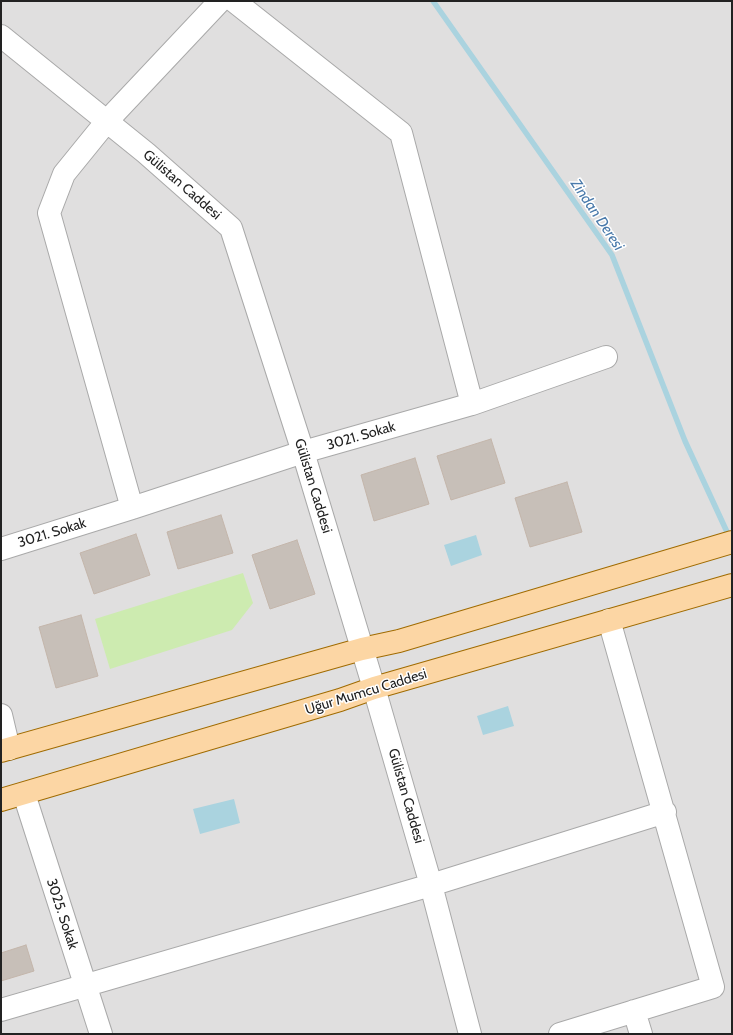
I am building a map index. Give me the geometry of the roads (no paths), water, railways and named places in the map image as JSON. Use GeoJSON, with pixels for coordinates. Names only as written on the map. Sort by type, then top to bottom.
{"type":"FeatureCollection","features":[{"type":"Feature","properties":{"kind":"main road"},"geometry":{"type":"LineString","coordinates":[[5,750],[362,649],[399,641],[732,542]]}},
{"type":"Feature","properties":{"kind":"main road","name":"Uğur Mumcu Caddesi"},"geometry":{"type":"LineString","coordinates":[[1,800],[340,700],[374,688],[732,585]]}},
{"type":"Feature","properties":{"kind":"street"},"geometry":{"type":"LineString","coordinates":[[132,508],[49,213],[64,174],[107,121],[220,1]]}},
{"type":"Feature","properties":{"kind":"street"},"geometry":{"type":"LineString","coordinates":[[234,1],[401,133],[472,404]]}},
{"type":"Feature","properties":{"kind":"street","name":"Gülistan Caddesi"},"geometry":{"type":"LineString","coordinates":[[1,36],[146,153],[231,228],[303,452],[374,688],[431,885],[470,1034]]}},
{"type":"Feature","properties":{"kind":"street","name":"3021. Sokak"},"geometry":{"type":"LineString","coordinates":[[1,549],[303,452],[472,404],[606,357]]}},
{"type":"Feature","properties":{"kind":"street"},"geometry":{"type":"LineString","coordinates":[[560,1034],[634,1010],[713,987],[610,620]]}},
{"type":"Feature","properties":{"kind":"street"},"geometry":{"type":"LineString","coordinates":[[1,714],[5,750]]}},
{"type":"Feature","properties":{"kind":"street","name":"3025. Sokak"},"geometry":{"type":"LineString","coordinates":[[24,794],[84,985],[101,1034]]}},
{"type":"Feature","properties":{"kind":"street"},"geometry":{"type":"LineString","coordinates":[[1,1010],[431,885],[665,812]]}},
{"type":"Feature","properties":{"kind":"street"},"geometry":{"type":"LineString","coordinates":[[634,1010],[641,1034]]}},
{"type":"Feature","properties":{"kind":"water"},"geometry":{"type":"Polygon","coordinates":[[[476,535],[482,555],[451,566],[444,545],[476,535]]]}},
{"type":"Feature","properties":{"kind":"water"},"geometry":{"type":"Polygon","coordinates":[[[508,706],[514,726],[483,735],[477,716],[508,706]]]}},
{"type":"Feature","properties":{"kind":"water"},"geometry":{"type":"Polygon","coordinates":[[[234,799],[240,823],[200,834],[193,809],[234,799]]]}},
{"type":"Feature","properties":{"kind":"waterway","name":"Zindan Deresi"},"geometry":{"type":"LineString","coordinates":[[433,1],[612,255],[685,441],[727,532]]}}]}
